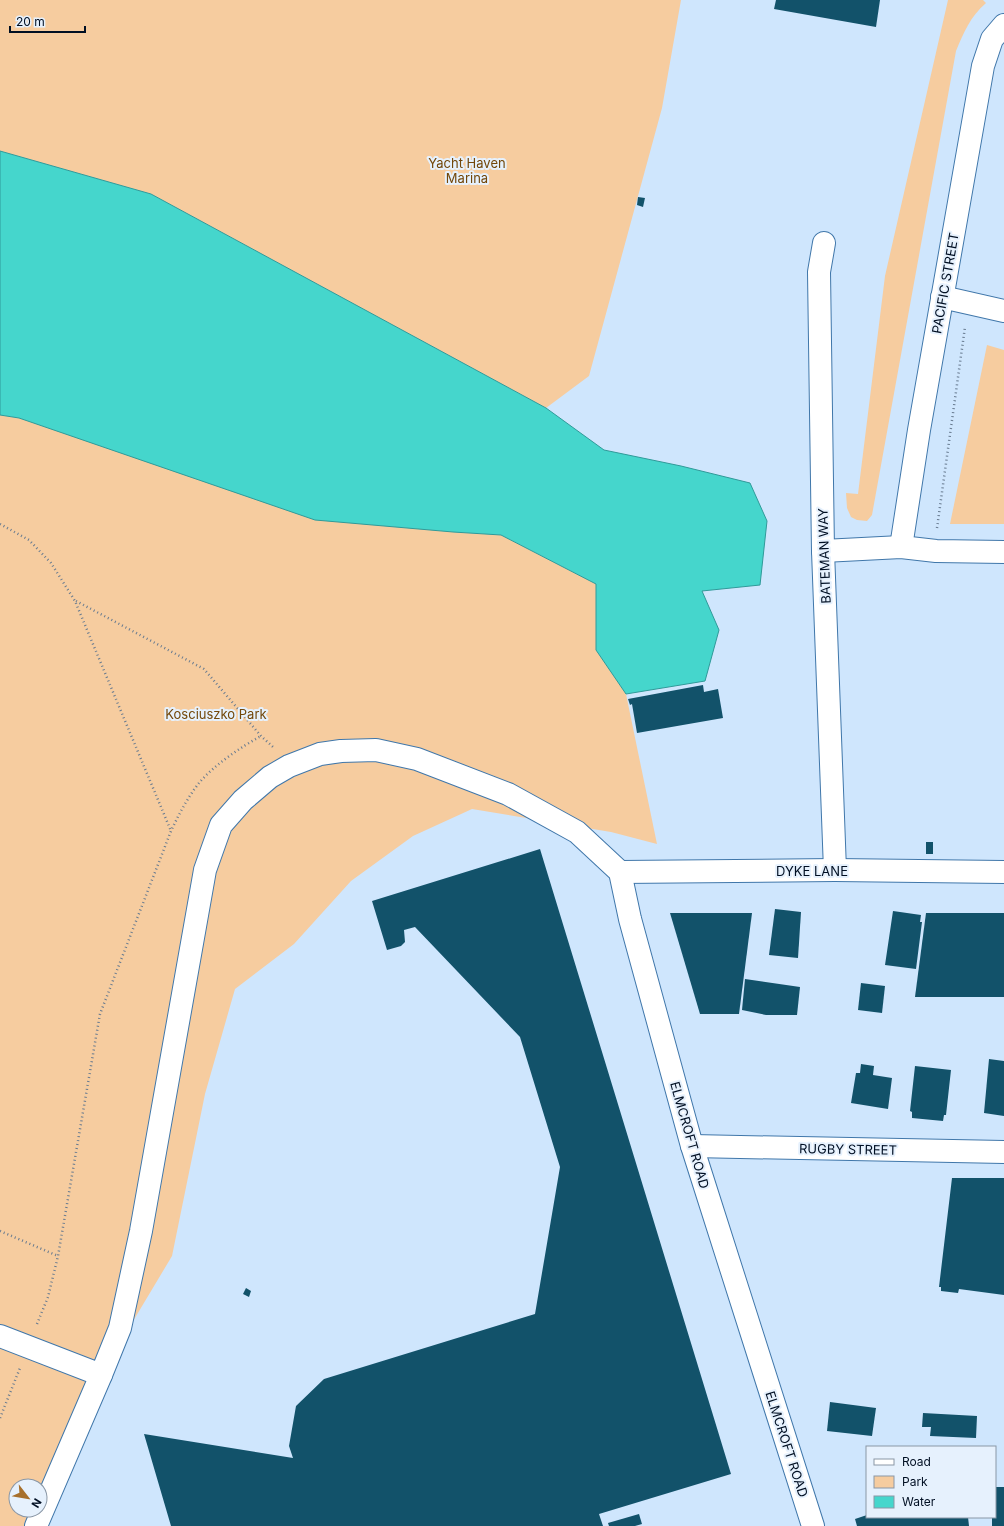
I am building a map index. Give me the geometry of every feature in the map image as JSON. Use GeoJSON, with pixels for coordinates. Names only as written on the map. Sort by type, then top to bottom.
{"type":"FeatureCollection","features":[{"type":"Feature","properties":{"kind":"street","name":"PACIFIC STREET"},"geometry":{"type":"LineString","coordinates":[[901,547],[918,430],[986,52],[992,39],[1004,25]]}},
{"type":"Feature","properties":{"kind":"street","name":"BATEMAN WAY"},"geometry":{"type":"LineString","coordinates":[[824,243],[819,272],[823,551],[835,870]]}},
{"type":"Feature","properties":{"kind":"street"},"geometry":{"type":"LineString","coordinates":[[942,298],[970,302],[1004,311]]}},
{"type":"Feature","properties":{"kind":"street"},"geometry":{"type":"LineString","coordinates":[[823,551],[901,547],[936,551],[1004,552]]}},
{"type":"Feature","properties":{"kind":"street"},"geometry":{"type":"LineString","coordinates":[[36,1526],[120,1328],[141,1231],[205,870],[221,825],[243,800],[270,777],[289,766],[327,753],[376,750],[417,759],[508,794],[577,832],[620,872]]}},
{"type":"Feature","properties":{"kind":"street","name":"DYKE LANE"},"geometry":{"type":"LineString","coordinates":[[620,872],[835,870],[1004,872]]}},
{"type":"Feature","properties":{"kind":"street","name":"ELMCROFT ROAD"},"geometry":{"type":"LineString","coordinates":[[620,872],[630,919],[692,1146],[813,1526]]}},
{"type":"Feature","properties":{"kind":"street","name":"RUGBY STREET"},"geometry":{"type":"LineString","coordinates":[[692,1146],[1004,1152]]}},
{"type":"Feature","properties":{"kind":"street"},"geometry":{"type":"LineString","coordinates":[[0,1336],[101,1375]]}},
{"type":"Feature","properties":{"kind":"path"},"geometry":{"type":"LineString","coordinates":[[936,551],[937,516],[970,302]]}},
{"type":"Feature","properties":{"kind":"path"},"geometry":{"type":"LineString","coordinates":[[0,524],[29,540],[51,563],[75,601],[171,830]]}},
{"type":"Feature","properties":{"kind":"path"},"geometry":{"type":"LineString","coordinates":[[75,601],[204,669],[261,736],[282,755],[289,766]]}},
{"type":"Feature","properties":{"kind":"path"},"geometry":{"type":"LineString","coordinates":[[0,1418],[48,1297],[58,1256],[100,1014],[171,830],[184,805],[200,782],[237,750],[261,736]]}},
{"type":"Feature","properties":{"kind":"path"},"geometry":{"type":"LineString","coordinates":[[0,1231],[58,1256]]}},
{"type":"Feature","properties":{"kind":"green space","name":"Yacht Haven Marina"},"geometry":{"type":"Polygon","coordinates":[[[0,0],[681,0],[662,108],[589,376],[546,408],[151,194],[0,151],[0,0]]]}},
{"type":"Feature","properties":{"kind":"green space"},"geometry":{"type":"Polygon","coordinates":[[[948,0],[983,0],[986,3],[980,8],[972,19],[956,51],[872,515],[867,521],[857,520],[851,517],[847,508],[846,493],[858,494],[885,276],[948,0]]]}},
{"type":"Feature","properties":{"kind":"green space"},"geometry":{"type":"Polygon","coordinates":[[[987,345],[1004,350],[1004,524],[950,524],[987,345]]]}},
{"type":"Feature","properties":{"kind":"green space","name":"Kosciuszko Park"},"geometry":{"type":"Polygon","coordinates":[[[0,415],[19,418],[453,532],[501,535],[596,584],[596,650],[626,694],[657,844],[611,832],[472,809],[413,836],[351,881],[294,944],[235,989],[205,1094],[172,1256],[111,1358],[48,1499],[48,1478],[8,1478],[8,1518],[40,1518],[36,1526],[0,1526],[0,415]]]}},
{"type":"Feature","properties":{"kind":"water"},"geometry":{"type":"Polygon","coordinates":[[[0,151],[151,194],[546,408],[604,450],[681,466],[750,483],[767,521],[760,585],[702,591],[719,630],[705,681],[626,694],[596,650],[596,584],[501,535],[315,520],[19,418],[0,415],[0,151]]]}},
{"type":"Feature","properties":{"kind":"building"},"geometry":{"type":"Polygon","coordinates":[[[776,0],[880,0],[876,27],[774,9],[776,0]]]}},
{"type":"Feature","properties":{"kind":"building"},"geometry":{"type":"Polygon","coordinates":[[[638,197],[645,198],[643,207],[637,205],[638,197]]]}},
{"type":"Feature","properties":{"kind":"building"},"geometry":{"type":"Polygon","coordinates":[[[703,685],[704,692],[718,689],[723,718],[637,733],[632,704],[630,705],[628,699],[703,685]]]}},
{"type":"Feature","properties":{"kind":"building"},"geometry":{"type":"Polygon","coordinates":[[[926,842],[933,842],[933,854],[926,854],[926,842]]]}},
{"type":"Feature","properties":{"kind":"building"},"geometry":{"type":"Polygon","coordinates":[[[540,849],[731,1474],[599,1514],[603,1526],[171,1526],[144,1434],[293,1458],[289,1446],[296,1406],[324,1379],[535,1314],[560,1167],[520,1037],[415,927],[404,930],[405,942],[401,946],[387,950],[372,901],[540,849]]]}},
{"type":"Feature","properties":{"kind":"building"},"geometry":{"type":"Polygon","coordinates":[[[775,909],[801,912],[798,958],[769,955],[775,909]]]}},
{"type":"Feature","properties":{"kind":"building"},"geometry":{"type":"Polygon","coordinates":[[[893,911],[921,915],[920,922],[922,922],[916,969],[885,965],[893,911]]]}},
{"type":"Feature","properties":{"kind":"building"},"geometry":{"type":"Polygon","coordinates":[[[670,913],[752,913],[739,1014],[700,1014],[670,913]]]}},
{"type":"Feature","properties":{"kind":"building"},"geometry":{"type":"Polygon","coordinates":[[[926,913],[1004,913],[1004,997],[915,997],[926,913]]]}},
{"type":"Feature","properties":{"kind":"building"},"geometry":{"type":"Polygon","coordinates":[[[745,979],[800,987],[797,1015],[766,1015],[742,1010],[745,979]]]}},
{"type":"Feature","properties":{"kind":"building"},"geometry":{"type":"Polygon","coordinates":[[[861,983],[885,986],[882,1013],[858,1010],[861,983]]]}},
{"type":"Feature","properties":{"kind":"building"},"geometry":{"type":"Polygon","coordinates":[[[989,1059],[1004,1061],[1004,1116],[984,1113],[989,1059]]]}},
{"type":"Feature","properties":{"kind":"building"},"geometry":{"type":"Polygon","coordinates":[[[861,1064],[874,1066],[873,1075],[892,1078],[888,1109],[851,1103],[856,1073],[860,1073],[861,1064]]]}},
{"type":"Feature","properties":{"kind":"building"},"geometry":{"type":"Polygon","coordinates":[[[915,1066],[951,1070],[946,1115],[944,1115],[943,1121],[912,1118],[912,1112],[910,1111],[915,1066]]]}},
{"type":"Feature","properties":{"kind":"building"},"geometry":{"type":"Polygon","coordinates":[[[952,1178],[1004,1178],[1004,1295],[959,1289],[958,1293],[941,1291],[941,1287],[939,1287],[952,1178]]]}},
{"type":"Feature","properties":{"kind":"building"},"geometry":{"type":"Polygon","coordinates":[[[246,1288],[251,1291],[249,1297],[243,1294],[246,1288]]]}},
{"type":"Feature","properties":{"kind":"building"},"geometry":{"type":"Polygon","coordinates":[[[830,1402],[876,1408],[872,1436],[827,1431],[830,1402]]]}},
{"type":"Feature","properties":{"kind":"building"},"geometry":{"type":"Polygon","coordinates":[[[923,1413],[977,1416],[976,1438],[930,1436],[931,1427],[922,1427],[923,1413]]]}},
{"type":"Feature","properties":{"kind":"building"},"geometry":{"type":"Polygon","coordinates":[[[996,1487],[1004,1487],[1004,1526],[992,1526],[992,1518],[996,1518],[996,1487]]]}},
{"type":"Feature","properties":{"kind":"building"},"geometry":{"type":"Polygon","coordinates":[[[639,1514],[642,1524],[635,1526],[609,1526],[608,1523],[639,1514]]]}},
{"type":"Feature","properties":{"kind":"building"},"geometry":{"type":"Polygon","coordinates":[[[866,1515],[866,1518],[968,1518],[969,1526],[857,1526],[855,1519],[866,1515]]]}}]}
